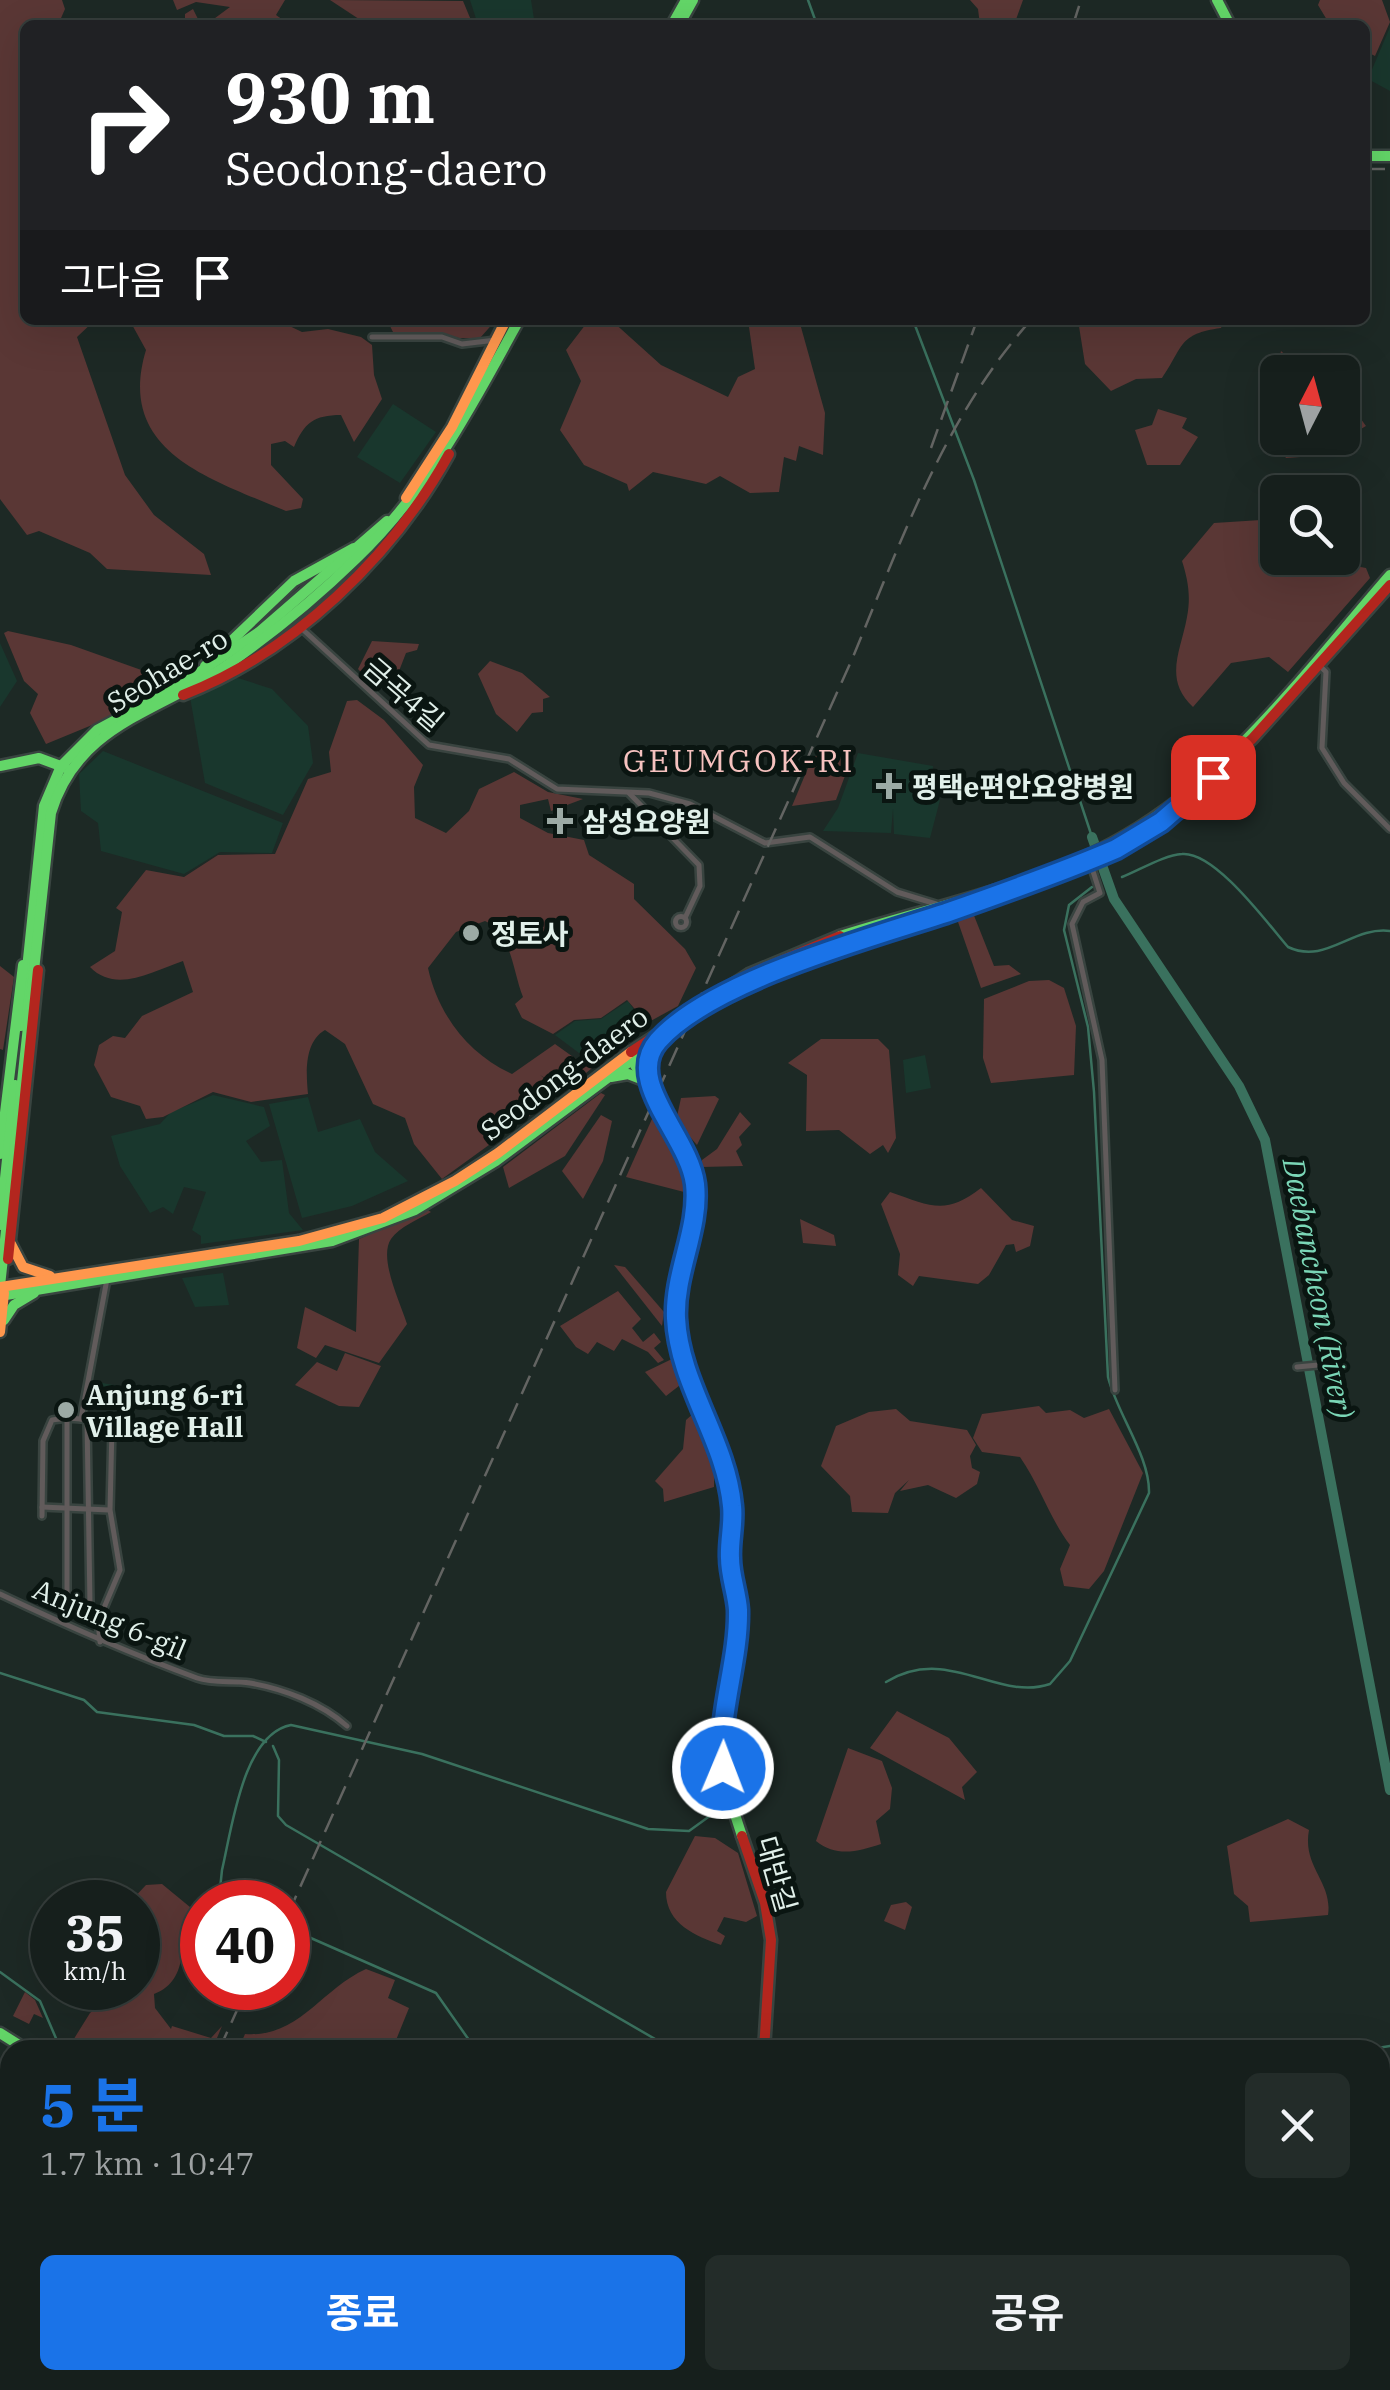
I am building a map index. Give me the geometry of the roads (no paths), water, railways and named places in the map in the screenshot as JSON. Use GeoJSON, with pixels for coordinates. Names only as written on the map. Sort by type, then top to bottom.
{"type":"FeatureCollection","features":[{"type":"Feature","properties":{"kind":"main road","name":"Seohae-ro"},"geometry":{"type":"LineString","coordinates":[[12,1137],[44,806],[65,768],[97,730],[195,676],[259,632],[382,526],[416,485],[452,428],[504,325]]}},
{"type":"Feature","properties":{"kind":"main road","name":"Seohae-ro"},"geometry":{"type":"LineString","coordinates":[[12,1137],[52,804],[65,768],[105,734],[224,667],[362,553],[417,493],[454,440],[516,325]]}},
{"type":"Feature","properties":{"kind":"main road"},"geometry":{"type":"LineString","coordinates":[[174,698],[235,672],[299,626],[370,559],[410,514],[438,474],[454,440]]}},
{"type":"Feature","properties":{"kind":"main road"},"geometry":{"type":"LineString","coordinates":[[195,676],[278,599],[333,555],[358,547]]}},
{"type":"Feature","properties":{"kind":"main road","name":"Seodong-daero"},"geometry":{"type":"LineString","coordinates":[[1316,663],[1390,575]]}},
{"type":"Feature","properties":{"kind":"main road","name":"Seodong-daero"},"geometry":{"type":"LineString","coordinates":[[2,1290],[42,1289],[310,1238],[386,1217],[475,1168],[628,1057],[752,982],[1097,854],[1162,811],[1219,763],[1389,587]]}},
{"type":"Feature","properties":{"kind":"main road"},"geometry":{"type":"LineString","coordinates":[[0,766],[39,758],[65,768]]}},
{"type":"Feature","properties":{"kind":"main road","name":"Seodong-daero"},"geometry":{"type":"LineString","coordinates":[[2,1290],[60,1278],[305,1247],[391,1222],[462,1184],[605,1079],[681,1012],[749,974],[834,939],[1097,854]]}},
{"type":"Feature","properties":{"kind":"main road"},"geometry":{"type":"LineString","coordinates":[[2,1290],[42,906]]}},
{"type":"Feature","properties":{"kind":"main road"},"geometry":{"type":"LineString","coordinates":[[0,1154],[20,977],[30,936]]}},
{"type":"Feature","properties":{"kind":"main road"},"geometry":{"type":"LineString","coordinates":[[605,1079],[628,1074],[645,1081],[646,1059],[661,1038]]}},
{"type":"Feature","properties":{"kind":"main road","name":"대반길"},"geometry":{"type":"LineString","coordinates":[[628,1057],[676,1129],[691,1166],[695,1198],[678,1291],[677,1330],[729,1480],[733,1510],[730,1558],[738,1608],[721,1752],[727,1790],[765,1903],[771,1940],[765,2040]]}},
{"type":"Feature","properties":{"kind":"main road"},"geometry":{"type":"LineString","coordinates":[[0,1225],[12,1137]]}},
{"type":"Feature","properties":{"kind":"main road"},"geometry":{"type":"LineString","coordinates":[[0,1330],[12,1137]]}},
{"type":"Feature","properties":{"kind":"main road"},"geometry":{"type":"LineString","coordinates":[[10,1238],[23,1266],[60,1278]]}},
{"type":"Feature","properties":{"kind":"main road"},"geometry":{"type":"LineString","coordinates":[[0,1330],[14,1305],[42,1289]]}},
{"type":"Feature","properties":{"kind":"street"},"geometry":{"type":"LineString","coordinates":[[372,337],[442,337],[472,344],[496,340]]}},
{"type":"Feature","properties":{"kind":"street","name":"금곡4길"},"geometry":{"type":"LineString","coordinates":[[299,626],[428,746],[508,759],[557,789],[648,793],[690,804],[765,842],[810,837],[898,892],[939,906]]}},
{"type":"Feature","properties":{"kind":"street"},"geometry":{"type":"LineString","coordinates":[[1316,663],[1326,672],[1322,748],[1354,794],[1390,829]]}},
{"type":"Feature","properties":{"kind":"street"},"geometry":{"type":"LineString","coordinates":[[629,793],[699,865],[700,886],[685,918]]}},
{"type":"Feature","properties":{"kind":"street"},"geometry":{"type":"LineString","coordinates":[[1097,854],[1100,892],[1083,902],[1072,924],[1102,1060],[1115,1390]]}},
{"type":"Feature","properties":{"kind":"street"},"geometry":{"type":"LineString","coordinates":[[100,1642],[90,1606],[84,1419],[106,1274]]}},
{"type":"Feature","properties":{"kind":"street"},"geometry":{"type":"LineString","coordinates":[[1297,1367],[1318,1365]]}},
{"type":"Feature","properties":{"kind":"street"},"geometry":{"type":"LineString","coordinates":[[66,1418],[64,1508],[68,1593]]}},
{"type":"Feature","properties":{"kind":"street"},"geometry":{"type":"LineString","coordinates":[[42,1516],[42,1441],[52,1420],[110,1421],[110,1510],[120,1570],[98,1622],[100,1642]]}},
{"type":"Feature","properties":{"kind":"street"},"geometry":{"type":"LineString","coordinates":[[42,1508],[110,1510]]}},
{"type":"Feature","properties":{"kind":"street","name":"Anjung 6-gil"},"geometry":{"type":"LineString","coordinates":[[0,1594],[100,1642],[206,1680],[249,1683],[322,1706],[347,1726]]}},
{"type":"Feature","properties":{"kind":"waterway"},"geometry":{"type":"LineString","coordinates":[[808,0],[815,20]]}},
{"type":"Feature","properties":{"kind":"waterway"},"geometry":{"type":"LineString","coordinates":[[915,325],[974,480],[1092,837]]}},
{"type":"Feature","properties":{"kind":"waterway","name":"Daebancheon (River)"},"geometry":{"type":"LineString","coordinates":[[1092,837],[1114,899],[1239,1086],[1265,1140],[1390,1790]]}},
{"type":"Feature","properties":{"kind":"waterway"},"geometry":{"type":"LineString","coordinates":[[1122,877],[1168,857],[1195,856],[1225,876],[1288,947],[1302,951],[1327,949],[1363,934],[1390,931]]}},
{"type":"Feature","properties":{"kind":"waterway"},"geometry":{"type":"LineString","coordinates":[[886,1682],[909,1672],[930,1669],[1011,1686],[1050,1684],[1070,1661],[1149,1493],[1144,1464],[1108,1377],[1088,1027],[1064,930],[1069,905],[1092,887]]}},
{"type":"Feature","properties":{"kind":"waterway"},"geometry":{"type":"LineString","coordinates":[[0,1673],[84,1700],[97,1712],[194,1725],[224,1736],[253,1736],[266,1742]]}},
{"type":"Feature","properties":{"kind":"waterway"},"geometry":{"type":"LineString","coordinates":[[221,1880],[230,1831],[251,1764],[275,1732],[291,1725],[422,1754],[648,1829],[689,1831],[725,1805]]}},
{"type":"Feature","properties":{"kind":"waterway"},"geometry":{"type":"LineString","coordinates":[[273,1746],[279,1760],[278,1816],[286,1825],[657,2040]]}},
{"type":"Feature","properties":{"kind":"waterway"},"geometry":{"type":"LineString","coordinates":[[735,1798],[755,1784]]}},
{"type":"Feature","properties":{"kind":"waterway"},"geometry":{"type":"LineString","coordinates":[[310,1938],[436,1993],[469,2040]]}},
{"type":"Feature","properties":{"kind":"waterway"},"geometry":{"type":"LineString","coordinates":[[0,1972],[40,2001],[57,2040]]}},
{"type":"Feature","properties":{"kind":"railway"},"geometry":{"type":"LineString","coordinates":[[1075,20],[1081,0]]}},
{"type":"Feature","properties":{"kind":"railway"},"geometry":{"type":"LineString","coordinates":[[1370,169],[1390,169]]}},
{"type":"Feature","properties":{"kind":"railway"},"geometry":{"type":"LineString","coordinates":[[931,448],[975,325]]}},
{"type":"Feature","properties":{"kind":"railway"},"geometry":{"type":"LineString","coordinates":[[303,1880],[853,657],[928,480],[974,397],[1027,325]]}},
{"type":"Feature","properties":{"kind":"railway"},"geometry":{"type":"LineString","coordinates":[[224,2040],[237,2010]]}},
{"type":"Feature","properties":{"kind":"place","name":"평택e편안요양병원"},"geometry":{"type":"Point","coordinates":[889,786]}},
{"type":"Feature","properties":{"kind":"place","name":"삼성요양원"},"geometry":{"type":"Point","coordinates":[560,821]}},
{"type":"Feature","properties":{"kind":"place","name":"정토사"},"geometry":{"type":"Point","coordinates":[471,933]}},
{"type":"Feature","properties":{"kind":"place","name":"Anjung 6-ri Village Hall"},"geometry":{"type":"Point","coordinates":[66,1410]}},
{"type":"Feature","properties":{"kind":"district","name":"GEUMGOK-RI"},"geometry":{"type":"Point","coordinates":[739,760]}}]}
